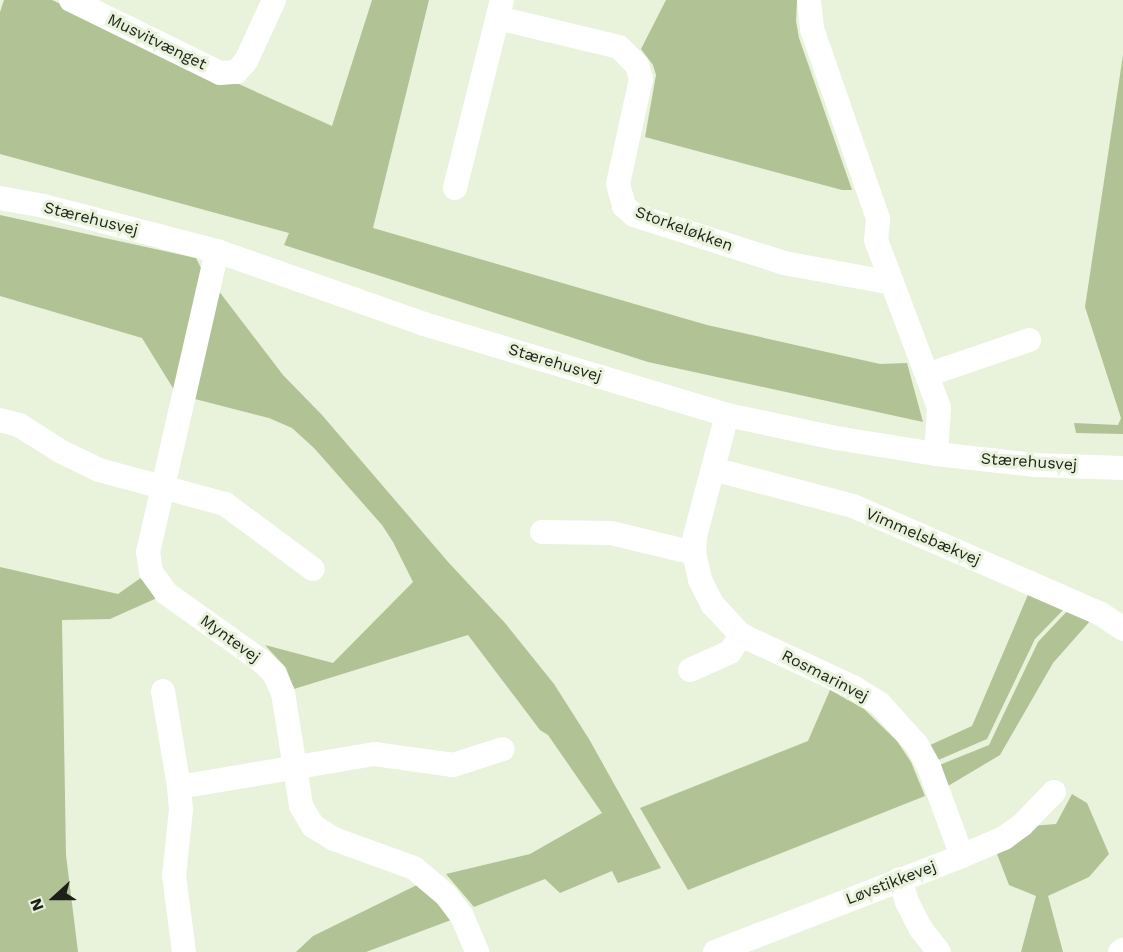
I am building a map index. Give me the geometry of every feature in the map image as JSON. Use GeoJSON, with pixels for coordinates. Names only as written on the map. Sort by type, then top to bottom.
{"type":"FeatureCollection","features":[{"type":"Feature","properties":{"kind":"street","name":"Musvitvænget"},"geometry":{"type":"LineString","coordinates":[[70,0],[220,73],[236,72],[246,61],[274,0]]}},
{"type":"Feature","properties":{"kind":"street"},"geometry":{"type":"LineString","coordinates":[[808,0],[812,29],[878,219],[876,240],[939,408],[936,454]]}},
{"type":"Feature","properties":{"kind":"street","name":"Storkeløkken"},"geometry":{"type":"LineString","coordinates":[[455,188],[500,9],[620,47],[637,65],[642,79],[618,184],[624,206],[634,215],[784,263],[892,283]]}},
{"type":"Feature","properties":{"kind":"street","name":"Stærehusvej"},"geometry":{"type":"LineString","coordinates":[[0,198],[44,206],[217,251],[424,324],[727,415],[836,438],[936,454],[1035,465],[1123,468]]}},
{"type":"Feature","properties":{"kind":"street","name":"Myntevej"},"geometry":{"type":"LineString","coordinates":[[217,251],[148,552],[151,572],[166,593],[260,660],[274,673],[283,693],[301,806],[313,826],[334,839],[414,868],[446,895],[462,916],[477,952]]}},
{"type":"Feature","properties":{"kind":"street"},"geometry":{"type":"LineString","coordinates":[[927,375],[1029,340]]}},
{"type":"Feature","properties":{"kind":"street","name":"Rosmarinvej"},"geometry":{"type":"LineString","coordinates":[[727,415],[696,536],[694,553],[700,580],[712,604],[741,635],[853,687],[887,712],[917,745],[929,766],[962,856]]}},
{"type":"Feature","properties":{"kind":"street"},"geometry":{"type":"LineString","coordinates":[[0,420],[19,425],[62,452],[99,470],[225,504],[312,569]]}},
{"type":"Feature","properties":{"kind":"street","name":"Vimmelsbækvej"},"geometry":{"type":"LineString","coordinates":[[713,469],[853,506],[1101,614],[1123,629]]}},
{"type":"Feature","properties":{"kind":"street"},"geometry":{"type":"LineString","coordinates":[[542,532],[611,533],[694,553]]}},
{"type":"Feature","properties":{"kind":"street"},"geometry":{"type":"LineString","coordinates":[[690,670],[730,652],[741,635]]}},
{"type":"Feature","properties":{"kind":"street"},"geometry":{"type":"LineString","coordinates":[[163,691],[181,810],[174,875],[184,952]]}},
{"type":"Feature","properties":{"kind":"street"},"geometry":{"type":"LineString","coordinates":[[179,787],[374,754],[453,765],[503,748]]}},
{"type":"Feature","properties":{"kind":"street","name":"Løvstikkevej"},"geometry":{"type":"LineString","coordinates":[[715,952],[962,856],[1004,837],[1022,825],[1054,792]]}},
{"type":"Feature","properties":{"kind":"street"},"geometry":{"type":"LineString","coordinates":[[900,879],[907,902],[921,929],[939,952]]}},
{"type":"Feature","properties":{"kind":"green space"},"geometry":{"type":"Polygon","coordinates":[[[4,0],[52,0],[332,126],[372,0],[429,0],[373,228],[707,325],[880,364],[907,363],[923,422],[648,362],[284,245],[289,233],[0,154],[0,12],[4,0]]]}},
{"type":"Feature","properties":{"kind":"green space"},"geometry":{"type":"Polygon","coordinates":[[[666,0],[797,0],[796,21],[799,38],[852,190],[842,190],[645,137],[656,75],[653,65],[641,49],[666,0]]]}},
{"type":"Feature","properties":{"kind":"green space"},"geometry":{"type":"Polygon","coordinates":[[[1123,55],[1123,434],[1076,433],[1074,423],[1118,425],[1121,418],[1085,307],[1123,55]]]}},
{"type":"Feature","properties":{"kind":"green space"},"geometry":{"type":"Polygon","coordinates":[[[0,215],[196,258],[203,272],[176,393],[142,338],[0,296],[0,215]]]}},
{"type":"Feature","properties":{"kind":"green space"},"geometry":{"type":"Polygon","coordinates":[[[218,290],[283,375],[322,415],[449,563],[505,623],[554,684],[589,739],[661,868],[618,883],[612,871],[560,893],[545,879],[474,907],[446,874],[530,854],[602,813],[548,735],[540,730],[468,635],[294,689],[286,668],[265,645],[333,663],[413,582],[382,525],[314,448],[292,428],[269,418],[195,399],[218,290]]]}},
{"type":"Feature","properties":{"kind":"green space"},"geometry":{"type":"Polygon","coordinates":[[[0,567],[118,594],[142,577],[157,598],[110,619],[62,620],[66,855],[78,952],[0,952],[0,567]]]}},
{"type":"Feature","properties":{"kind":"green space"},"geometry":{"type":"Polygon","coordinates":[[[1030,590],[1067,606],[1035,639],[987,739],[936,761],[928,746],[972,726],[1030,590]]]}},
{"type":"Feature","properties":{"kind":"green space"},"geometry":{"type":"Polygon","coordinates":[[[1071,607],[1091,620],[1053,663],[1000,755],[948,786],[937,766],[989,745],[1038,642],[1071,607]]]}},
{"type":"Feature","properties":{"kind":"green space"},"geometry":{"type":"Polygon","coordinates":[[[830,690],[864,709],[897,741],[911,762],[925,796],[688,890],[640,808],[808,741],[830,690]]]}},
{"type":"Feature","properties":{"kind":"green space"},"geometry":{"type":"Polygon","coordinates":[[[1072,794],[1087,803],[1109,854],[1089,877],[1048,896],[1063,952],[1021,952],[1036,896],[1009,885],[997,854],[1031,826],[1056,824],[1072,794]]]}},
{"type":"Feature","properties":{"kind":"green space"},"geometry":{"type":"Polygon","coordinates":[[[419,884],[438,898],[451,920],[366,952],[296,952],[313,936],[419,884]]]}}]}
